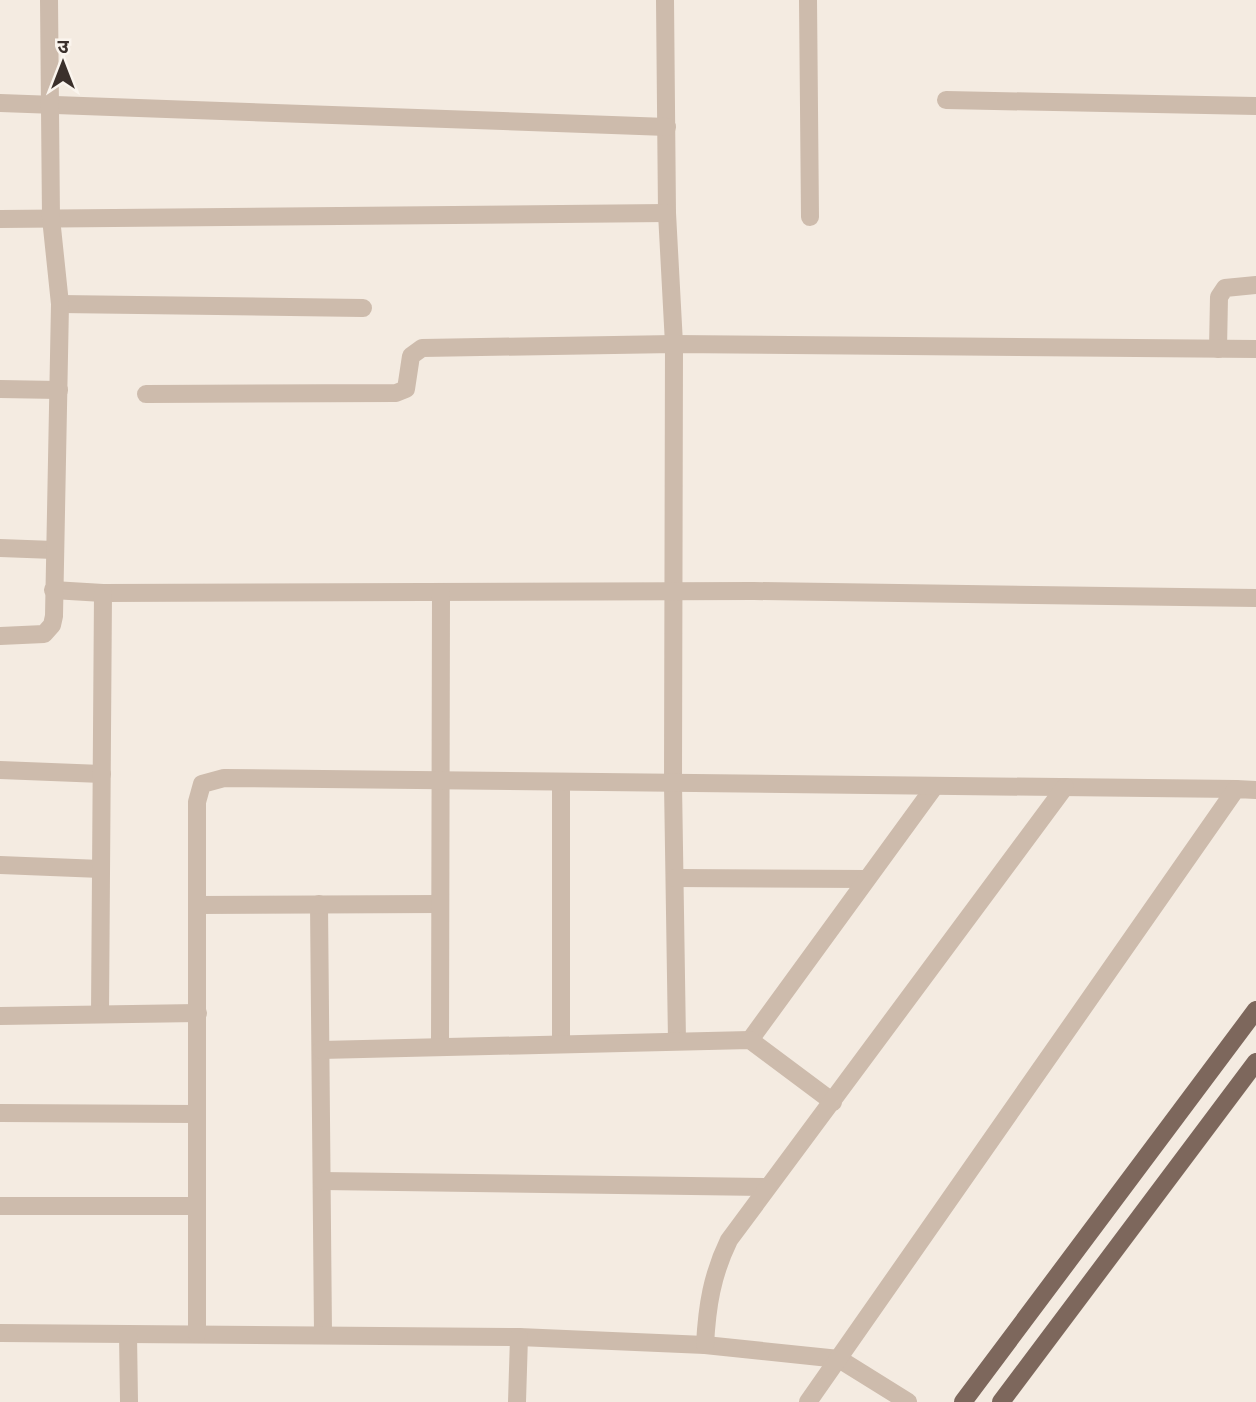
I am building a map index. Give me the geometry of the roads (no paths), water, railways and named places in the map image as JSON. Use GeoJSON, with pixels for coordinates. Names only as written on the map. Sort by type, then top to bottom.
{"type":"FeatureCollection","features":[{"type":"Feature","properties":{"kind":"main road"},"geometry":{"type":"LineString","coordinates":[[963,1402],[1256,1010]]}},
{"type":"Feature","properties":{"kind":"main road"},"geometry":{"type":"LineString","coordinates":[[1001,1402],[1256,1062]]}},
{"type":"Feature","properties":{"kind":"street"},"geometry":{"type":"LineString","coordinates":[[0,636],[44,634],[52,625],[60,304],[51,218],[49,0]]}},
{"type":"Feature","properties":{"kind":"street"},"geometry":{"type":"LineString","coordinates":[[665,0],[667,213],[674,344],[676,592],[673,784],[677,1041]]}},
{"type":"Feature","properties":{"kind":"street"},"geometry":{"type":"LineString","coordinates":[[808,0],[810,216]]}},
{"type":"Feature","properties":{"kind":"street"},"geometry":{"type":"LineString","coordinates":[[946,100],[1256,106]]}},
{"type":"Feature","properties":{"kind":"street"},"geometry":{"type":"LineString","coordinates":[[0,103],[667,127]]}},
{"type":"Feature","properties":{"kind":"street"},"geometry":{"type":"LineString","coordinates":[[0,219],[667,213]]}},
{"type":"Feature","properties":{"kind":"street"},"geometry":{"type":"LineString","coordinates":[[1218,349],[1219,297],[1225,288],[1256,285]]}},
{"type":"Feature","properties":{"kind":"street"},"geometry":{"type":"LineString","coordinates":[[60,304],[363,308]]}},
{"type":"Feature","properties":{"kind":"street"},"geometry":{"type":"LineString","coordinates":[[146,394],[396,393],[407,389],[411,356],[422,348],[674,344],[1256,349]]}},
{"type":"Feature","properties":{"kind":"street"},"geometry":{"type":"LineString","coordinates":[[0,389],[59,390]]}},
{"type":"Feature","properties":{"kind":"street"},"geometry":{"type":"LineString","coordinates":[[0,548],[54,550]]}},
{"type":"Feature","properties":{"kind":"street"},"geometry":{"type":"LineString","coordinates":[[53,590],[103,593],[676,592],[1256,598]]}},
{"type":"Feature","properties":{"kind":"street"},"geometry":{"type":"LineString","coordinates":[[440,1047],[441,592]]}},
{"type":"Feature","properties":{"kind":"street"},"geometry":{"type":"LineString","coordinates":[[100,1014],[103,593]]}},
{"type":"Feature","properties":{"kind":"street"},"geometry":{"type":"LineString","coordinates":[[0,770],[102,774]]}},
{"type":"Feature","properties":{"kind":"street"},"geometry":{"type":"LineString","coordinates":[[197,1334],[197,802],[202,784],[224,778],[1256,790]]}},
{"type":"Feature","properties":{"kind":"street"},"geometry":{"type":"LineString","coordinates":[[561,783],[561,1044]]}},
{"type":"Feature","properties":{"kind":"street"},"geometry":{"type":"LineString","coordinates":[[750,1040],[935,786]]}},
{"type":"Feature","properties":{"kind":"street"},"geometry":{"type":"LineString","coordinates":[[705,1345],[708,1295],[715,1270],[729,1240],[1065,787]]}},
{"type":"Feature","properties":{"kind":"street"},"geometry":{"type":"LineString","coordinates":[[808,1402],[1236,789]]}},
{"type":"Feature","properties":{"kind":"street"},"geometry":{"type":"LineString","coordinates":[[0,865],[101,869]]}},
{"type":"Feature","properties":{"kind":"street"},"geometry":{"type":"LineString","coordinates":[[675,878],[865,879]]}},
{"type":"Feature","properties":{"kind":"street"},"geometry":{"type":"LineString","coordinates":[[319,904],[323,1334]]}},
{"type":"Feature","properties":{"kind":"street"},"geometry":{"type":"LineString","coordinates":[[198,905],[440,904]]}},
{"type":"Feature","properties":{"kind":"street"},"geometry":{"type":"LineString","coordinates":[[0,1016],[198,1013]]}},
{"type":"Feature","properties":{"kind":"street"},"geometry":{"type":"LineString","coordinates":[[321,1050],[750,1040],[833,1102]]}},
{"type":"Feature","properties":{"kind":"street"},"geometry":{"type":"LineString","coordinates":[[0,1113],[197,1114]]}},
{"type":"Feature","properties":{"kind":"street"},"geometry":{"type":"LineString","coordinates":[[322,1181],[768,1187]]}},
{"type":"Feature","properties":{"kind":"street"},"geometry":{"type":"LineString","coordinates":[[0,1206],[197,1206]]}},
{"type":"Feature","properties":{"kind":"street"},"geometry":{"type":"LineString","coordinates":[[0,1333],[519,1337],[705,1345],[839,1359],[908,1402]]}},
{"type":"Feature","properties":{"kind":"street"},"geometry":{"type":"LineString","coordinates":[[128,1334],[129,1402]]}},
{"type":"Feature","properties":{"kind":"street"},"geometry":{"type":"LineString","coordinates":[[517,1402],[519,1337]]}}]}
